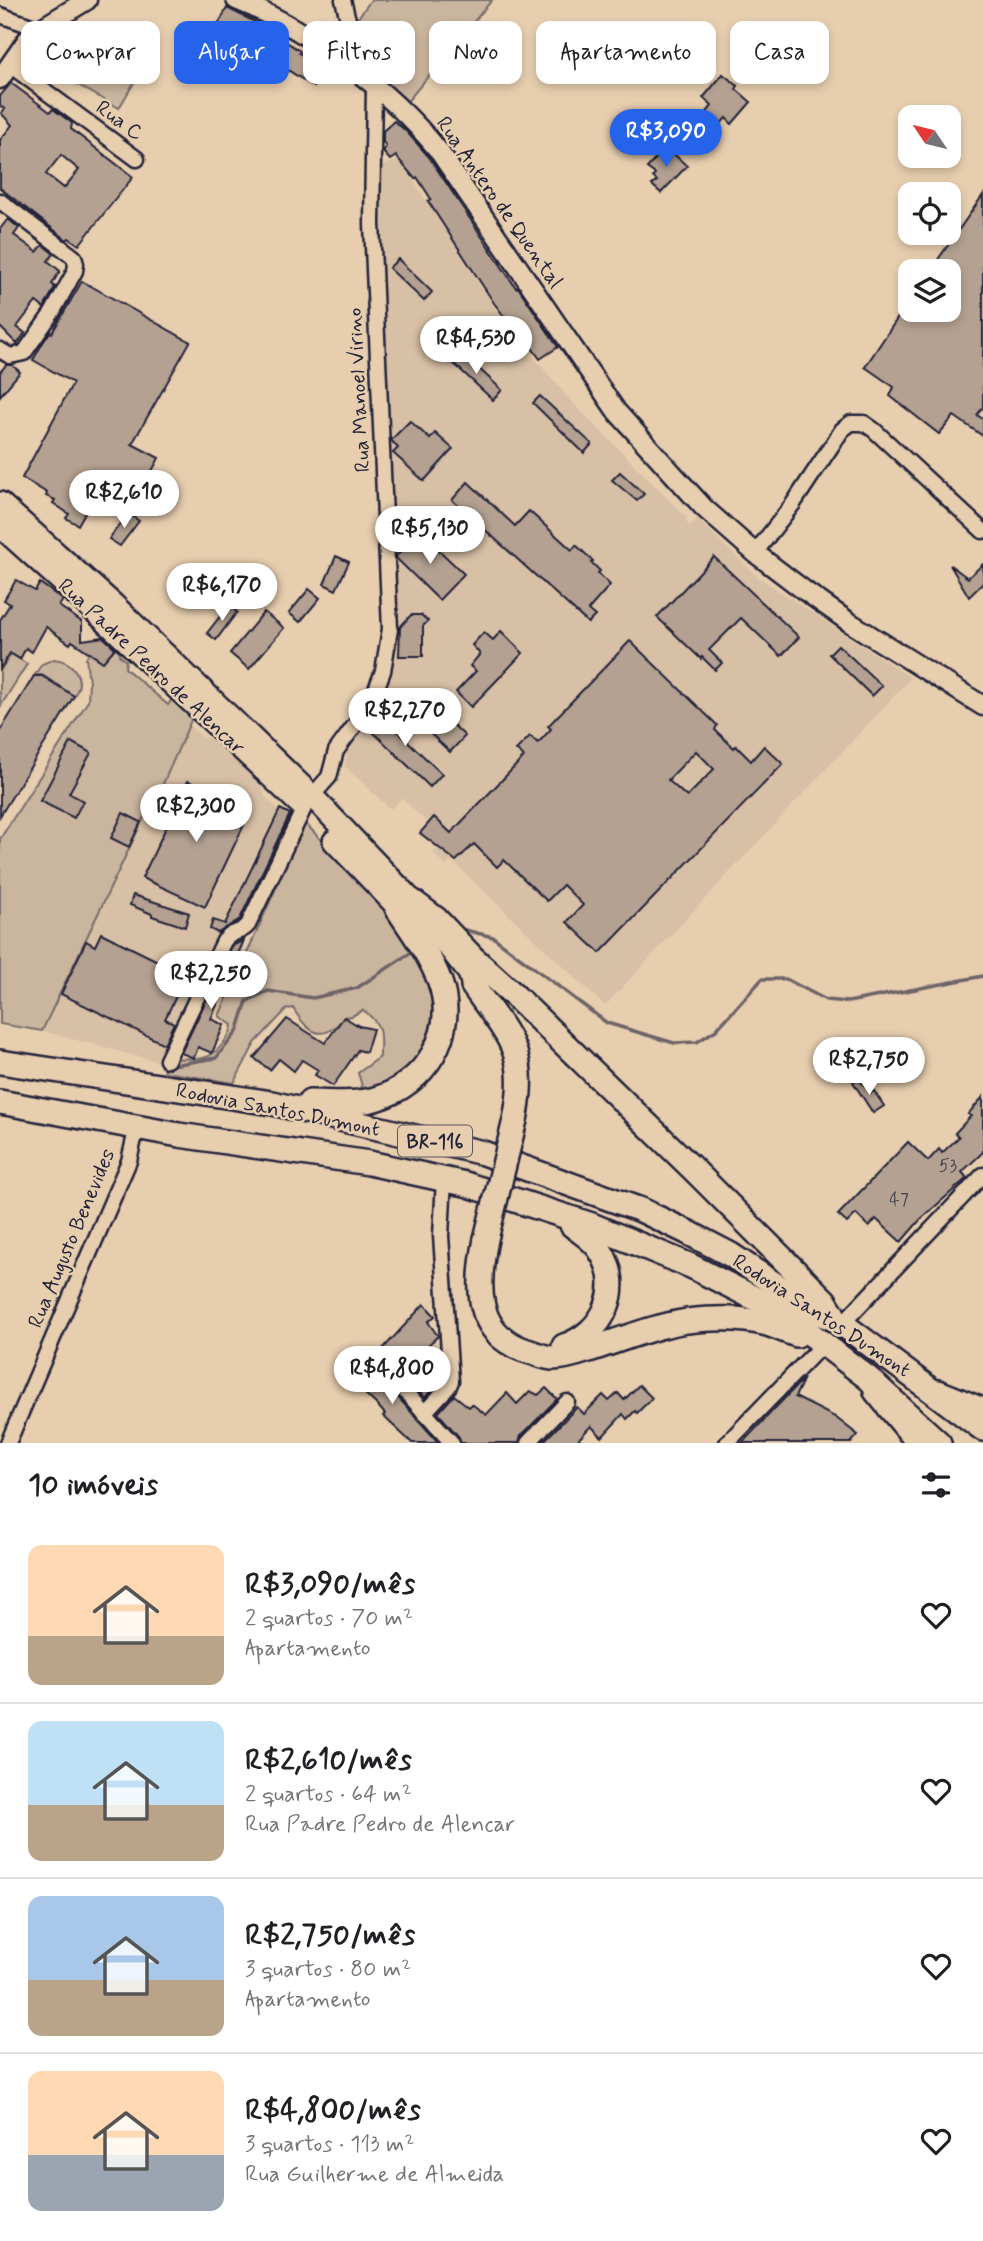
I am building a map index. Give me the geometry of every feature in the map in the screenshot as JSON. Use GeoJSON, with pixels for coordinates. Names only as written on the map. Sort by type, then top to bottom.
{"type":"FeatureCollection","features":[{"type":"Feature","properties":{"kind":"highway"},"geometry":{"type":"LineString","coordinates":[[272,1103],[354,1102],[377,1098],[407,1083],[435,1052],[444,1025],[443,991],[404,904]]}},
{"type":"Feature","properties":{"kind":"highway"},"geometry":{"type":"LineString","coordinates":[[404,904],[436,919],[471,957],[514,995],[695,1171],[825,1301],[839,1322]]}},
{"type":"Feature","properties":{"kind":"highway"},"geometry":{"type":"LineString","coordinates":[[473,986],[515,1050],[521,1079],[515,1120],[480,1275],[480,1291],[486,1316],[505,1339],[520,1348],[551,1358],[576,1354],[665,1325],[711,1319],[737,1319],[766,1324],[797,1335],[817,1338]]}},
{"type":"Feature","properties":{"kind":"highway","name":"Rodovia Santos Dumont"},"geometry":{"type":"LineString","coordinates":[[0,1062],[272,1103],[483,1153],[641,1210],[731,1255],[818,1313],[839,1322],[929,1386],[983,1429]]}},
{"type":"Feature","properties":{"kind":"highway","name":"Rodovia Santos Dumont"},"geometry":{"type":"LineString","coordinates":[[0,1102],[179,1135],[369,1163],[444,1179],[556,1212],[622,1236],[691,1266],[764,1303],[817,1338],[868,1378],[939,1443]]}},
{"type":"Feature","properties":{"kind":"highway"},"geometry":{"type":"LineString","coordinates":[[538,1354],[573,1344],[589,1333],[607,1309],[610,1291],[609,1269],[600,1250],[556,1212]]}},
{"type":"Feature","properties":{"kind":"main road","name":"Rua Padre Pedro de Alencar"},"geometry":{"type":"LineString","coordinates":[[0,503],[70,577],[308,802],[469,973],[473,986]]}},
{"type":"Feature","properties":{"kind":"main road","name":"Rua Padre Pedro de Alencar"},"geometry":{"type":"LineString","coordinates":[[0,526],[70,577]]}},
{"type":"Feature","properties":{"kind":"main road","name":"BR-116"},"geometry":{"type":"LineString","coordinates":[[868,1378],[885,1408],[916,1443]]}},
{"type":"Feature","properties":{"kind":"main road","name":"BR-116"},"geometry":{"type":"LineString","coordinates":[[929,1386],[983,1408]]}},
{"type":"Feature","properties":{"kind":"street"},"geometry":{"type":"LineString","coordinates":[[53,21],[87,0]]}},
{"type":"Feature","properties":{"kind":"street","name":"Rua Antero de Quental"},"geometry":{"type":"LineString","coordinates":[[236,0],[303,35]]}},
{"type":"Feature","properties":{"kind":"street","name":"Rua Manoel Virino"},"geometry":{"type":"LineString","coordinates":[[343,0],[350,21]]}},
{"type":"Feature","properties":{"kind":"street"},"geometry":{"type":"LineString","coordinates":[[0,15],[21,22]]}},
{"type":"Feature","properties":{"kind":"street"},"geometry":{"type":"LineString","coordinates":[[5,72],[21,49]]}},
{"type":"Feature","properties":{"kind":"street","name":"Rua C"},"geometry":{"type":"LineString","coordinates":[[5,72],[137,159]]}},
{"type":"Feature","properties":{"kind":"street","name":"Rua Manoel Virino"},"geometry":{"type":"LineString","coordinates":[[167,1060],[224,941],[229,934],[243,930],[248,925],[308,802],[329,777],[335,751],[363,713],[383,671],[390,629],[368,84]]}},
{"type":"Feature","properties":{"kind":"street","name":"Rua Antero de Quental"},"geometry":{"type":"LineString","coordinates":[[372,84],[419,126],[438,150],[629,427],[704,508],[755,553],[849,622],[983,706]]}},
{"type":"Feature","properties":{"kind":"street"},"geometry":{"type":"LineString","coordinates":[[0,201],[74,257],[76,264],[71,279],[52,313],[24,354],[10,356],[0,351]]}},
{"type":"Feature","properties":{"kind":"street"},"geometry":{"type":"LineString","coordinates":[[755,553],[793,504],[842,430],[851,423],[864,423],[874,430],[983,531]]}},
{"type":"Feature","properties":{"kind":"street","name":"Rua Augusto Benevides"},"geometry":{"type":"LineString","coordinates":[[8,1443],[129,1161],[137,1126]]}},
{"type":"Feature","properties":{"kind":"street"},"geometry":{"type":"LineString","coordinates":[[839,1322],[983,1175]]}},
{"type":"Feature","properties":{"kind":"street"},"geometry":{"type":"LineString","coordinates":[[424,1413],[451,1381],[441,1237],[444,1179]]}},
{"type":"Feature","properties":{"kind":"street"},"geometry":{"type":"LineString","coordinates":[[727,1443],[817,1338]]}},
{"type":"Feature","properties":{"kind":"street"},"geometry":{"type":"LineString","coordinates":[[377,1360],[452,1443]]}},
{"type":"Feature","properties":{"kind":"street"},"geometry":{"type":"LineString","coordinates":[[528,1443],[567,1402]]}},
{"type":"Feature","properties":{"kind":"shaded area"},"geometry":{"type":"Polygon","coordinates":[[[371,0],[492,0],[474,21],[429,21],[429,75],[406,103],[384,84],[415,84],[415,21],[356,21],[371,0]]]}},
{"type":"Feature","properties":{"kind":"shaded area"},"geometry":{"type":"Polygon","coordinates":[[[76,84],[133,84],[119,108],[76,84]]]}},
{"type":"Feature","properties":{"kind":"shaded area"},"geometry":{"type":"Polygon","coordinates":[[[400,160],[505,323],[570,400],[686,517],[687,523],[690,526],[697,519],[758,577],[911,678],[605,1006],[452,861],[446,866],[433,853],[442,844],[431,841],[421,831],[428,824],[402,798],[389,808],[345,766],[347,751],[388,687],[397,645],[380,202],[381,166],[400,160]]]}},
{"type":"Feature","properties":{"kind":"shaded area"},"geometry":{"type":"Polygon","coordinates":[[[106,636],[122,649],[119,655],[126,661],[125,668],[168,705],[172,699],[192,718],[155,802],[152,801],[148,809],[42,1031],[0,1024],[0,839],[88,701],[86,658],[89,653],[103,662],[116,647],[106,636]]]}},
{"type":"Feature","properties":{"kind":"shaded area"},"geometry":{"type":"Polygon","coordinates":[[[11,654],[27,664],[0,707],[0,671],[11,654]]]}},
{"type":"Feature","properties":{"kind":"shaded area"},"geometry":{"type":"Polygon","coordinates":[[[54,659],[67,663],[76,672],[79,683],[74,696],[41,674],[34,676],[42,664],[54,659]]]}},
{"type":"Feature","properties":{"kind":"shaded area"},"geometry":{"type":"Polygon","coordinates":[[[189,725],[203,738],[211,737],[263,788],[265,797],[279,810],[163,1063],[42,1031],[109,887],[152,801],[155,802],[189,725]]]}},
{"type":"Feature","properties":{"kind":"shaded area"},"geometry":{"type":"Polygon","coordinates":[[[305,823],[380,902],[421,954],[441,1023],[408,1074],[353,1097],[354,1091],[362,1086],[358,1073],[380,1057],[378,1026],[363,1010],[344,1017],[336,1026],[322,1033],[310,1029],[293,1008],[287,1009],[255,1043],[234,1083],[165,1072],[165,1062],[208,1056],[229,1036],[232,1025],[219,1016],[305,823]]]}},
{"type":"Feature","properties":{"kind":"building"},"geometry":{"type":"Polygon","coordinates":[[[227,8],[253,21],[220,21],[227,8]]]}},
{"type":"Feature","properties":{"kind":"building"},"geometry":{"type":"Polygon","coordinates":[[[289,44],[303,55],[303,80],[289,71],[289,44]]]}},
{"type":"Feature","properties":{"kind":"building"},"geometry":{"type":"Polygon","coordinates":[[[723,74],[730,80],[730,84],[738,86],[736,89],[751,102],[732,124],[726,118],[717,128],[703,117],[712,106],[703,98],[723,74]]]}},
{"type":"Feature","properties":{"kind":"building"},"geometry":{"type":"Polygon","coordinates":[[[11,83],[50,112],[53,109],[72,123],[71,129],[133,177],[79,245],[69,238],[67,240],[0,188],[0,140],[12,125],[1,113],[5,109],[0,106],[0,96],[11,83]],[[61,155],[46,174],[64,188],[79,170],[61,155]]]}},
{"type":"Feature","properties":{"kind":"building"},"geometry":{"type":"Polygon","coordinates":[[[394,121],[429,157],[558,347],[540,359],[494,303],[428,201],[431,199],[417,177],[415,179],[396,156],[390,160],[383,152],[386,146],[383,142],[383,131],[394,121]]]}},
{"type":"Feature","properties":{"kind":"building"},"geometry":{"type":"Polygon","coordinates":[[[666,147],[687,166],[661,193],[652,185],[657,181],[653,177],[655,174],[647,168],[666,147]]]}},
{"type":"Feature","properties":{"kind":"building"},"geometry":{"type":"Polygon","coordinates":[[[983,195],[983,407],[977,415],[983,419],[983,436],[954,416],[939,434],[890,396],[894,387],[865,367],[898,318],[898,322],[961,322],[961,259],[938,259],[948,245],[961,245],[961,227],[983,195]]]}},
{"type":"Feature","properties":{"kind":"building"},"geometry":{"type":"Polygon","coordinates":[[[8,219],[19,228],[14,235],[37,252],[43,245],[54,254],[48,261],[60,271],[52,284],[55,287],[44,308],[36,302],[17,327],[25,333],[17,344],[0,327],[0,229],[8,219]]]}},
{"type":"Feature","properties":{"kind":"building"},"geometry":{"type":"Polygon","coordinates":[[[398,259],[432,292],[424,301],[389,268],[398,259]]]}},
{"type":"Feature","properties":{"kind":"building"},"geometry":{"type":"Polygon","coordinates":[[[82,281],[190,342],[132,444],[159,458],[143,488],[115,474],[105,491],[99,488],[78,525],[66,518],[69,514],[53,503],[55,500],[46,496],[47,493],[22,478],[73,383],[33,360],[82,281]]]}},
{"type":"Feature","properties":{"kind":"building"},"geometry":{"type":"Polygon","coordinates":[[[460,351],[502,390],[493,400],[451,361],[460,351]]]}},
{"type":"Feature","properties":{"kind":"building"},"geometry":{"type":"Polygon","coordinates":[[[6,365],[12,365],[20,372],[0,396],[0,372],[6,365]]]}},
{"type":"Feature","properties":{"kind":"building"},"geometry":{"type":"Polygon","coordinates":[[[540,396],[592,444],[584,453],[533,403],[540,396]]]}},
{"type":"Feature","properties":{"kind":"building"},"geometry":{"type":"Polygon","coordinates":[[[410,421],[430,439],[435,433],[453,449],[424,481],[393,453],[398,448],[391,440],[410,421]]]}},
{"type":"Feature","properties":{"kind":"building"},"geometry":{"type":"Polygon","coordinates":[[[620,472],[644,494],[637,501],[612,480],[620,472]]]}},
{"type":"Feature","properties":{"kind":"building"},"geometry":{"type":"Polygon","coordinates":[[[468,482],[515,526],[529,511],[572,550],[576,545],[593,561],[591,562],[600,571],[598,573],[610,585],[588,610],[595,616],[588,623],[452,500],[468,482]]]}},
{"type":"Feature","properties":{"kind":"building"},"geometry":{"type":"Polygon","coordinates":[[[128,513],[139,521],[120,546],[109,539],[128,513]]]}},
{"type":"Feature","properties":{"kind":"building"},"geometry":{"type":"Polygon","coordinates":[[[420,532],[464,574],[439,600],[396,556],[420,532]]]}},
{"type":"Feature","properties":{"kind":"building"},"geometry":{"type":"Polygon","coordinates":[[[336,556],[349,562],[336,590],[324,584],[336,556]]]}},
{"type":"Feature","properties":{"kind":"building"},"geometry":{"type":"Polygon","coordinates":[[[714,557],[799,637],[781,656],[741,618],[709,650],[722,663],[715,670],[657,617],[714,557]]]}},
{"type":"Feature","properties":{"kind":"building"},"geometry":{"type":"Polygon","coordinates":[[[983,564],[983,583],[969,597],[950,565],[968,578],[983,564]]]}},
{"type":"Feature","properties":{"kind":"building"},"geometry":{"type":"Polygon","coordinates":[[[188,565],[211,582],[198,600],[176,581],[188,565]]]}},
{"type":"Feature","properties":{"kind":"building"},"geometry":{"type":"Polygon","coordinates":[[[16,580],[35,591],[40,583],[63,600],[59,606],[82,622],[82,640],[103,637],[115,648],[103,662],[46,627],[32,652],[26,648],[20,659],[10,653],[0,669],[0,620],[10,604],[4,600],[16,580]]]}},
{"type":"Feature","properties":{"kind":"building"},"geometry":{"type":"Polygon","coordinates":[[[309,589],[320,598],[300,622],[289,613],[309,589]]]}},
{"type":"Feature","properties":{"kind":"building"},"geometry":{"type":"Polygon","coordinates":[[[229,605],[237,612],[216,640],[207,633],[229,605]]]}},
{"type":"Feature","properties":{"kind":"building"},"geometry":{"type":"Polygon","coordinates":[[[264,612],[284,628],[249,669],[230,653],[264,612]]]}},
{"type":"Feature","properties":{"kind":"building"},"geometry":{"type":"Polygon","coordinates":[[[411,615],[421,615],[428,621],[423,626],[423,656],[399,656],[400,627],[411,615]]]}},
{"type":"Feature","properties":{"kind":"building"},"geometry":{"type":"Polygon","coordinates":[[[501,631],[523,653],[471,707],[456,692],[476,671],[470,666],[480,654],[472,645],[484,632],[493,640],[501,631]]]}},
{"type":"Feature","properties":{"kind":"building"},"geometry":{"type":"Polygon","coordinates":[[[630,641],[717,725],[715,730],[734,748],[736,746],[751,761],[764,746],[783,764],[600,953],[567,922],[583,905],[563,885],[547,901],[504,860],[497,867],[474,844],[456,861],[420,833],[434,817],[451,833],[524,757],[516,750],[530,736],[538,743],[551,729],[548,726],[630,641]],[[696,751],[668,780],[687,797],[714,769],[696,751]]]}},
{"type":"Feature","properties":{"kind":"building"},"geometry":{"type":"Polygon","coordinates":[[[838,645],[882,686],[872,696],[829,654],[838,645]]]}},
{"type":"Feature","properties":{"kind":"building"},"geometry":{"type":"Polygon","coordinates":[[[34,676],[42,676],[74,696],[0,816],[0,731],[34,676]]]}},
{"type":"Feature","properties":{"kind":"building"},"geometry":{"type":"Polygon","coordinates":[[[419,693],[465,736],[450,752],[404,709],[419,693]]]}},
{"type":"Feature","properties":{"kind":"building"},"geometry":{"type":"Polygon","coordinates":[[[393,708],[403,718],[394,728],[442,774],[430,787],[372,731],[393,708]]]}},
{"type":"Feature","properties":{"kind":"building"},"geometry":{"type":"Polygon","coordinates":[[[71,742],[91,753],[69,793],[83,801],[74,818],[40,801],[71,742]]]}},
{"type":"Feature","properties":{"kind":"building"},"geometry":{"type":"Polygon","coordinates":[[[188,781],[251,810],[205,907],[142,878],[188,781]]]}},
{"type":"Feature","properties":{"kind":"building"},"geometry":{"type":"Polygon","coordinates":[[[280,809],[290,814],[240,919],[218,933],[210,929],[213,920],[225,924],[280,809]]]}},
{"type":"Feature","properties":{"kind":"building"},"geometry":{"type":"Polygon","coordinates":[[[123,813],[141,822],[129,847],[111,838],[123,813]]]}},
{"type":"Feature","properties":{"kind":"building"},"geometry":{"type":"Polygon","coordinates":[[[133,895],[189,913],[185,927],[130,905],[133,895]]]}},
{"type":"Feature","properties":{"kind":"building"},"geometry":{"type":"Polygon","coordinates":[[[101,933],[178,971],[172,982],[181,986],[165,1019],[174,1023],[164,1044],[61,994],[86,941],[95,946],[101,933]]]}},
{"type":"Feature","properties":{"kind":"building"},"geometry":{"type":"Polygon","coordinates":[[[244,940],[211,1019],[224,1025],[212,1053],[198,1047],[194,1058],[181,1053],[232,946],[244,940]]]}},
{"type":"Feature","properties":{"kind":"building"},"geometry":{"type":"Polygon","coordinates":[[[344,1017],[359,1026],[373,1029],[366,1052],[358,1050],[333,1086],[315,1075],[318,1070],[302,1060],[294,1071],[279,1059],[270,1070],[254,1058],[287,1019],[325,1043],[344,1017]]]}},
{"type":"Feature","properties":{"kind":"building"},"geometry":{"type":"Polygon","coordinates":[[[858,1078],[871,1093],[874,1091],[884,1106],[873,1113],[853,1082],[858,1078]]]}},
{"type":"Feature","properties":{"kind":"building"},"geometry":{"type":"Polygon","coordinates":[[[983,1097],[983,1152],[962,1172],[967,1178],[920,1220],[901,1242],[876,1219],[869,1227],[856,1214],[847,1223],[838,1215],[908,1142],[928,1161],[939,1149],[942,1153],[959,1137],[955,1133],[971,1116],[968,1114],[983,1097]]]}},
{"type":"Feature","properties":{"kind":"building"},"geometry":{"type":"Polygon","coordinates":[[[424,1304],[435,1316],[428,1322],[438,1336],[427,1346],[440,1367],[423,1384],[430,1392],[425,1398],[381,1351],[424,1304]]]}},
{"type":"Feature","properties":{"kind":"building"},"geometry":{"type":"Polygon","coordinates":[[[368,1362],[439,1443],[412,1443],[383,1416],[385,1414],[379,1407],[349,1382],[368,1362]]]}},
{"type":"Feature","properties":{"kind":"building"},"geometry":{"type":"Polygon","coordinates":[[[804,1378],[795,1397],[835,1417],[858,1435],[851,1443],[742,1443],[804,1378]]]}},
{"type":"Feature","properties":{"kind":"building"},"geometry":{"type":"Polygon","coordinates":[[[639,1385],[652,1398],[627,1419],[623,1414],[602,1437],[591,1426],[575,1443],[542,1443],[577,1407],[584,1414],[603,1395],[609,1401],[618,1393],[624,1400],[639,1385]]]}},
{"type":"Feature","properties":{"kind":"building"},"geometry":{"type":"Polygon","coordinates":[[[546,1388],[557,1399],[521,1436],[519,1443],[461,1443],[438,1413],[454,1395],[469,1407],[472,1404],[486,1415],[507,1393],[517,1404],[530,1391],[538,1395],[546,1388]]]}},
{"type":"Feature","properties":{"kind":"waterway"},"geometry":{"type":"LineString","coordinates":[[457,928],[493,937],[607,1023],[674,1043],[697,1042],[716,1030],[762,979],[786,979],[826,1000],[848,1002],[983,976]]}},
{"type":"Feature","properties":{"kind":"waterway"},"geometry":{"type":"LineString","coordinates":[[166,1066],[216,1058],[237,1032],[247,1001],[268,991],[313,998],[357,988],[415,950]]}}]}
